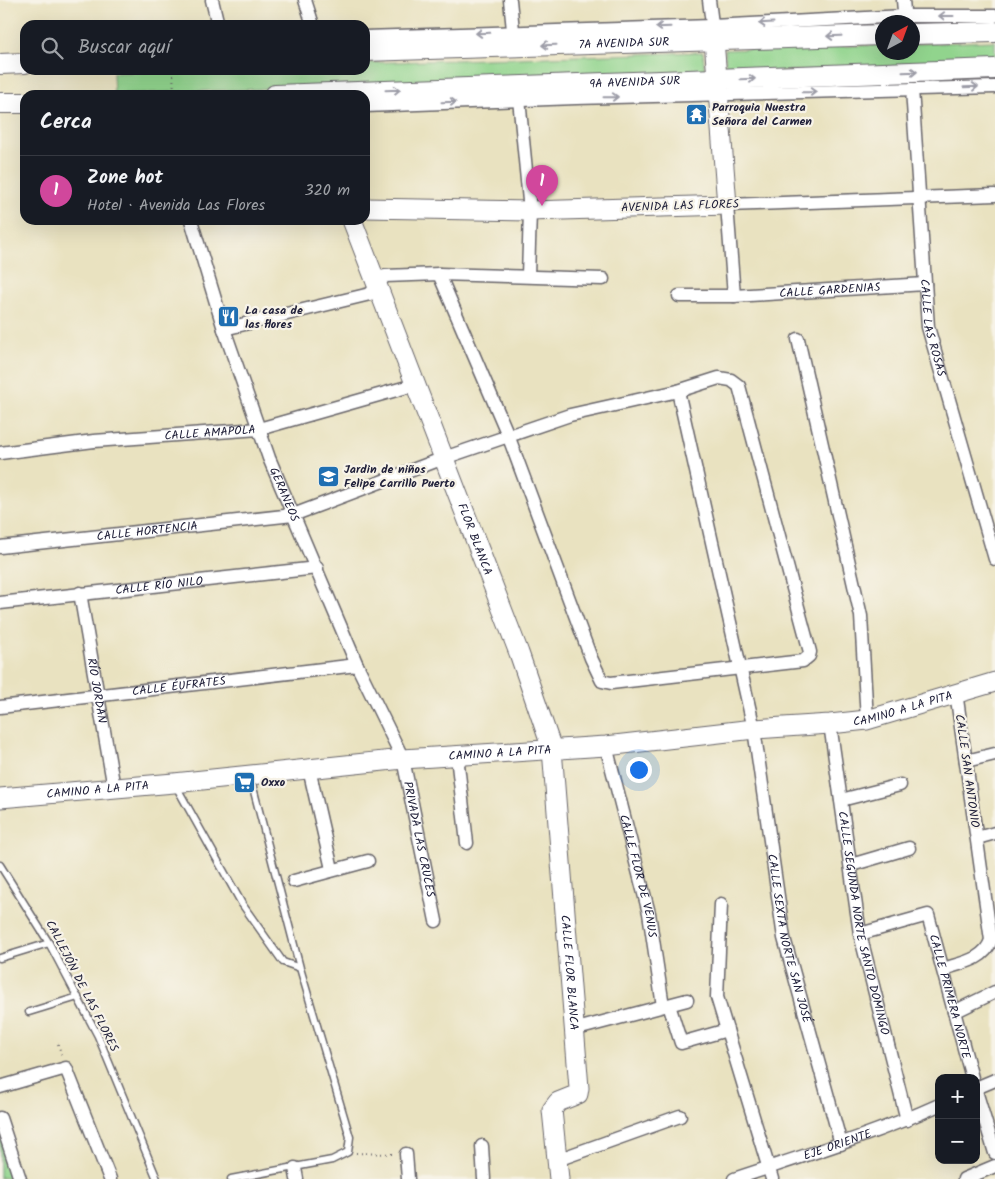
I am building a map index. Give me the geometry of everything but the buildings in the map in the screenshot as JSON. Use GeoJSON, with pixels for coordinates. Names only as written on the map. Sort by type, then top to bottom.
{"type":"FeatureCollection","features":[{"type":"Feature","properties":{"kind":"main road"},"geometry":{"type":"LineString","coordinates":[[920,34],[995,32]]}},
{"type":"Feature","properties":{"kind":"main road","name":"7A AVENIDA SUR"},"geometry":{"type":"LineString","coordinates":[[370,51],[514,39],[713,33],[875,35]]}},
{"type":"Feature","properties":{"kind":"main road"},"geometry":{"type":"LineString","coordinates":[[0,64],[20,63]]}},
{"type":"Feature","properties":{"kind":"main road","name":"9A AVENIDA SUR"},"geometry":{"type":"LineString","coordinates":[[370,91],[597,83],[718,87],[995,69]]}},
{"type":"Feature","properties":{"kind":"main road"},"geometry":{"type":"LineString","coordinates":[[576,98],[597,83]]}},
{"type":"Feature","properties":{"kind":"main road"},"geometry":{"type":"LineString","coordinates":[[0,103],[20,103]]}},
{"type":"Feature","properties":{"kind":"street"},"geometry":{"type":"LineString","coordinates":[[212,0],[217,20]]}},
{"type":"Feature","properties":{"kind":"street"},"geometry":{"type":"LineString","coordinates":[[305,0],[311,20]]}},
{"type":"Feature","properties":{"kind":"street"},"geometry":{"type":"LineString","coordinates":[[370,38],[514,39],[510,0]]}},
{"type":"Feature","properties":{"kind":"street"},"geometry":{"type":"LineString","coordinates":[[709,0],[718,87],[734,296]]}},
{"type":"Feature","properties":{"kind":"street"},"geometry":{"type":"LineString","coordinates":[[903,0],[904,15]]}},
{"type":"Feature","properties":{"kind":"street"},"geometry":{"type":"LineString","coordinates":[[920,18],[995,16]]}},
{"type":"Feature","properties":{"kind":"street"},"geometry":{"type":"LineString","coordinates":[[713,33],[875,21]]}},
{"type":"Feature","properties":{"kind":"street"},"geometry":{"type":"LineString","coordinates":[[370,106],[576,98],[718,87],[912,89],[995,87]]}},
{"type":"Feature","properties":{"kind":"street","name":"CALLE LAS ROSAS"},"geometry":{"type":"LineString","coordinates":[[912,89],[928,327],[995,559]]}},
{"type":"Feature","properties":{"kind":"street"},"geometry":{"type":"LineString","coordinates":[[518,99],[530,211],[528,276]]}},
{"type":"Feature","properties":{"kind":"street","name":"AVENIDA LAS FLORES"},"geometry":{"type":"LineString","coordinates":[[370,208],[530,211],[995,195]]}},
{"type":"Feature","properties":{"kind":"street","name":"GERANEOS"},"geometry":{"type":"LineString","coordinates":[[193,225],[224,329],[259,429],[293,515],[357,665],[404,758]]}},
{"type":"Feature","properties":{"kind":"street","name":"FLOR BLANCA"},"geometry":{"type":"LineString","coordinates":[[354,225],[519,654],[552,749]]}},
{"type":"Feature","properties":{"kind":"street"},"geometry":{"type":"LineString","coordinates":[[439,274],[508,435],[594,665],[602,681],[611,683],[742,669]]}},
{"type":"Feature","properties":{"kind":"street"},"geometry":{"type":"LineString","coordinates":[[224,329],[370,294],[385,276],[439,274],[603,279]]}},
{"type":"Feature","properties":{"kind":"street","name":"CALLE GARDENIAS"},"geometry":{"type":"LineString","coordinates":[[679,296],[734,296],[925,284]]}},
{"type":"Feature","properties":{"kind":"street"},"geometry":{"type":"LineString","coordinates":[[798,339],[861,616],[866,720]]}},
{"type":"Feature","properties":{"kind":"street","name":"CALLE HORTENCIA"},"geometry":{"type":"LineString","coordinates":[[0,547],[293,515],[444,458],[570,415],[678,391],[719,378],[731,380],[739,386],[810,652],[809,656],[803,661],[742,669]]}},
{"type":"Feature","properties":{"kind":"street","name":"CALLE AMAPOLA"},"geometry":{"type":"LineString","coordinates":[[0,454],[94,441],[259,429],[414,385]]}},
{"type":"Feature","properties":{"kind":"street","name":"CALLE SEXTA NORTE SAN JOSÉ"},"geometry":{"type":"LineString","coordinates":[[678,391],[754,729],[784,938],[841,1144]]}},
{"type":"Feature","properties":{"kind":"street","name":"CALLE RÍO NILO"},"geometry":{"type":"LineString","coordinates":[[0,603],[317,568]]}},
{"type":"Feature","properties":{"kind":"street","name":"RÍO JORDAN"},"geometry":{"type":"LineString","coordinates":[[80,593],[114,788]]}},
{"type":"Feature","properties":{"kind":"street","name":"CALLE ÉUFRATES"},"geometry":{"type":"LineString","coordinates":[[0,707],[357,665]]}},
{"type":"Feature","properties":{"kind":"street","name":"CAMINO A LA PITA"},"geometry":{"type":"LineString","coordinates":[[0,798],[174,783],[404,758],[606,746],[754,729],[866,720],[995,682]]}},
{"type":"Feature","properties":{"kind":"street","name":"CALLE SAN ANTONIO"},"geometry":{"type":"LineString","coordinates":[[943,969],[981,956],[989,948],[991,940],[991,909],[977,838],[956,692]]}},
{"type":"Feature","properties":{"kind":"street","name":"CALLE SEGUNDA NORTE SANTO DOMINGO"},"geometry":{"type":"LineString","coordinates":[[830,724],[860,934],[907,1120]]}},
{"type":"Feature","properties":{"kind":"street","name":"CALLE FLOR DE VENUS"},"geometry":{"type":"LineString","coordinates":[[606,746],[650,913],[666,1006],[681,1043],[727,1030]]}},
{"type":"Feature","properties":{"kind":"street","name":"CALLE FLOR BLANCA"},"geometry":{"type":"LineString","coordinates":[[552,749],[579,1088],[578,1094],[558,1102],[552,1110],[559,1179]]}},
{"type":"Feature","properties":{"kind":"street"},"geometry":{"type":"LineString","coordinates":[[966,761],[995,754]]}},
{"type":"Feature","properties":{"kind":"street"},"geometry":{"type":"LineString","coordinates":[[457,756],[467,843]]}},
{"type":"Feature","properties":{"kind":"street","name":"PRIVADA LAS CRUCES"},"geometry":{"type":"LineString","coordinates":[[404,758],[436,921]]}},
{"type":"Feature","properties":{"kind":"street"},"geometry":{"type":"LineString","coordinates":[[310,769],[332,870]]}},
{"type":"Feature","properties":{"kind":"street"},"geometry":{"type":"LineString","coordinates":[[841,800],[900,785]]}},
{"type":"Feature","properties":{"kind":"street"},"geometry":{"type":"LineString","coordinates":[[977,838],[995,833]]}},
{"type":"Feature","properties":{"kind":"street"},"geometry":{"type":"LineString","coordinates":[[851,865],[909,848]]}},
{"type":"Feature","properties":{"kind":"street"},"geometry":{"type":"LineString","coordinates":[[294,881],[368,861]]}},
{"type":"Feature","properties":{"kind":"street"},"geometry":{"type":"LineString","coordinates":[[721,904],[717,997],[770,1173]]}},
{"type":"Feature","properties":{"kind":"street","name":"CALLE PRIMERA NORTE"},"geometry":{"type":"LineString","coordinates":[[860,934],[928,915],[971,1074]]}},
{"type":"Feature","properties":{"kind":"street"},"geometry":{"type":"LineString","coordinates":[[954,1012],[995,992]]}},
{"type":"Feature","properties":{"kind":"street"},"geometry":{"type":"LineString","coordinates":[[573,1030],[687,1000]]}},
{"type":"Feature","properties":{"kind":"street"},"geometry":{"type":"LineString","coordinates":[[0,1087],[66,1068],[110,1179]]}},
{"type":"Feature","properties":{"kind":"street"},"geometry":{"type":"LineString","coordinates":[[980,1088],[995,1080]]}},
{"type":"Feature","properties":{"kind":"street"},"geometry":{"type":"LineString","coordinates":[[980,1103],[995,1154]]}},
{"type":"Feature","properties":{"kind":"street","name":"EJE ORIENTE"},"geometry":{"type":"LineString","coordinates":[[734,1179],[770,1173],[907,1120],[935,1107]]}},
{"type":"Feature","properties":{"kind":"street"},"geometry":{"type":"LineString","coordinates":[[557,1160],[680,1116]]}},
{"type":"Feature","properties":{"kind":"street"},"geometry":{"type":"LineString","coordinates":[[0,1118],[20,1179]]}},
{"type":"Feature","properties":{"kind":"street"},"geometry":{"type":"LineString","coordinates":[[482,1146],[484,1179]]}},
{"type":"Feature","properties":{"kind":"street"},"geometry":{"type":"LineString","coordinates":[[406,1154],[408,1179]]}},
{"type":"Feature","properties":{"kind":"street"},"geometry":{"type":"LineString","coordinates":[[964,1179],[995,1166]]}},
{"type":"Feature","properties":{"kind":"lane"},"geometry":{"type":"LineString","coordinates":[[231,1179],[296,1174],[348,1152],[350,1137],[300,968],[250,775]]}},
{"type":"Feature","properties":{"kind":"lane"},"geometry":{"type":"LineString","coordinates":[[174,783],[242,904],[283,962],[300,968]]}},
{"type":"Feature","properties":{"kind":"lane","name":"CALLEJÓN DE LAS FLORES"},"geometry":{"type":"LineString","coordinates":[[0,865],[49,943],[98,1036],[157,1179]]}},
{"type":"Feature","properties":{"kind":"lane"},"geometry":{"type":"LineString","coordinates":[[0,958],[49,943]]}},
{"type":"Feature","properties":{"kind":"lane"},"geometry":{"type":"LineString","coordinates":[[29,1012],[78,997]]}},
{"type":"Feature","properties":{"kind":"path"},"geometry":{"type":"LineString","coordinates":[[173,75],[174,90]]}},
{"type":"Feature","properties":{"kind":"path"},"geometry":{"type":"LineString","coordinates":[[348,1152],[406,1154]]}},
{"type":"Feature","properties":{"kind":"green space"},"geometry":{"type":"Polygon","coordinates":[[[995,41],[995,64],[726,73],[725,50],[875,45],[875,60],[920,60],[920,44],[995,41]]]}},
{"type":"Feature","properties":{"kind":"green space"},"geometry":{"type":"Polygon","coordinates":[[[703,52],[705,74],[232,90],[114,90],[113,75],[370,75],[370,63],[703,52]]]}},
{"type":"Feature","properties":{"kind":"green space"},"geometry":{"type":"Polygon","coordinates":[[[0,1128],[16,1177],[0,1178],[0,1128]]]}},
{"type":"Feature","properties":{"kind":"place","name":"Parroquia Nuestra Señora del Carmen"},"geometry":{"type":"Point","coordinates":[696,114]}},
{"type":"Feature","properties":{"kind":"place","name":"Zone hot"},"geometry":{"type":"Point","coordinates":[542,206]}},
{"type":"Feature","properties":{"kind":"place","name":"La casa de las flores"},"geometry":{"type":"Point","coordinates":[229,317]}},
{"type":"Feature","properties":{"kind":"place","name":"Jardin de niños Felipe Carrillo Puerto"},"geometry":{"type":"Point","coordinates":[328,476]}},
{"type":"Feature","properties":{"kind":"place","name":"Oxxo"},"geometry":{"type":"Point","coordinates":[245,782]}}]}
